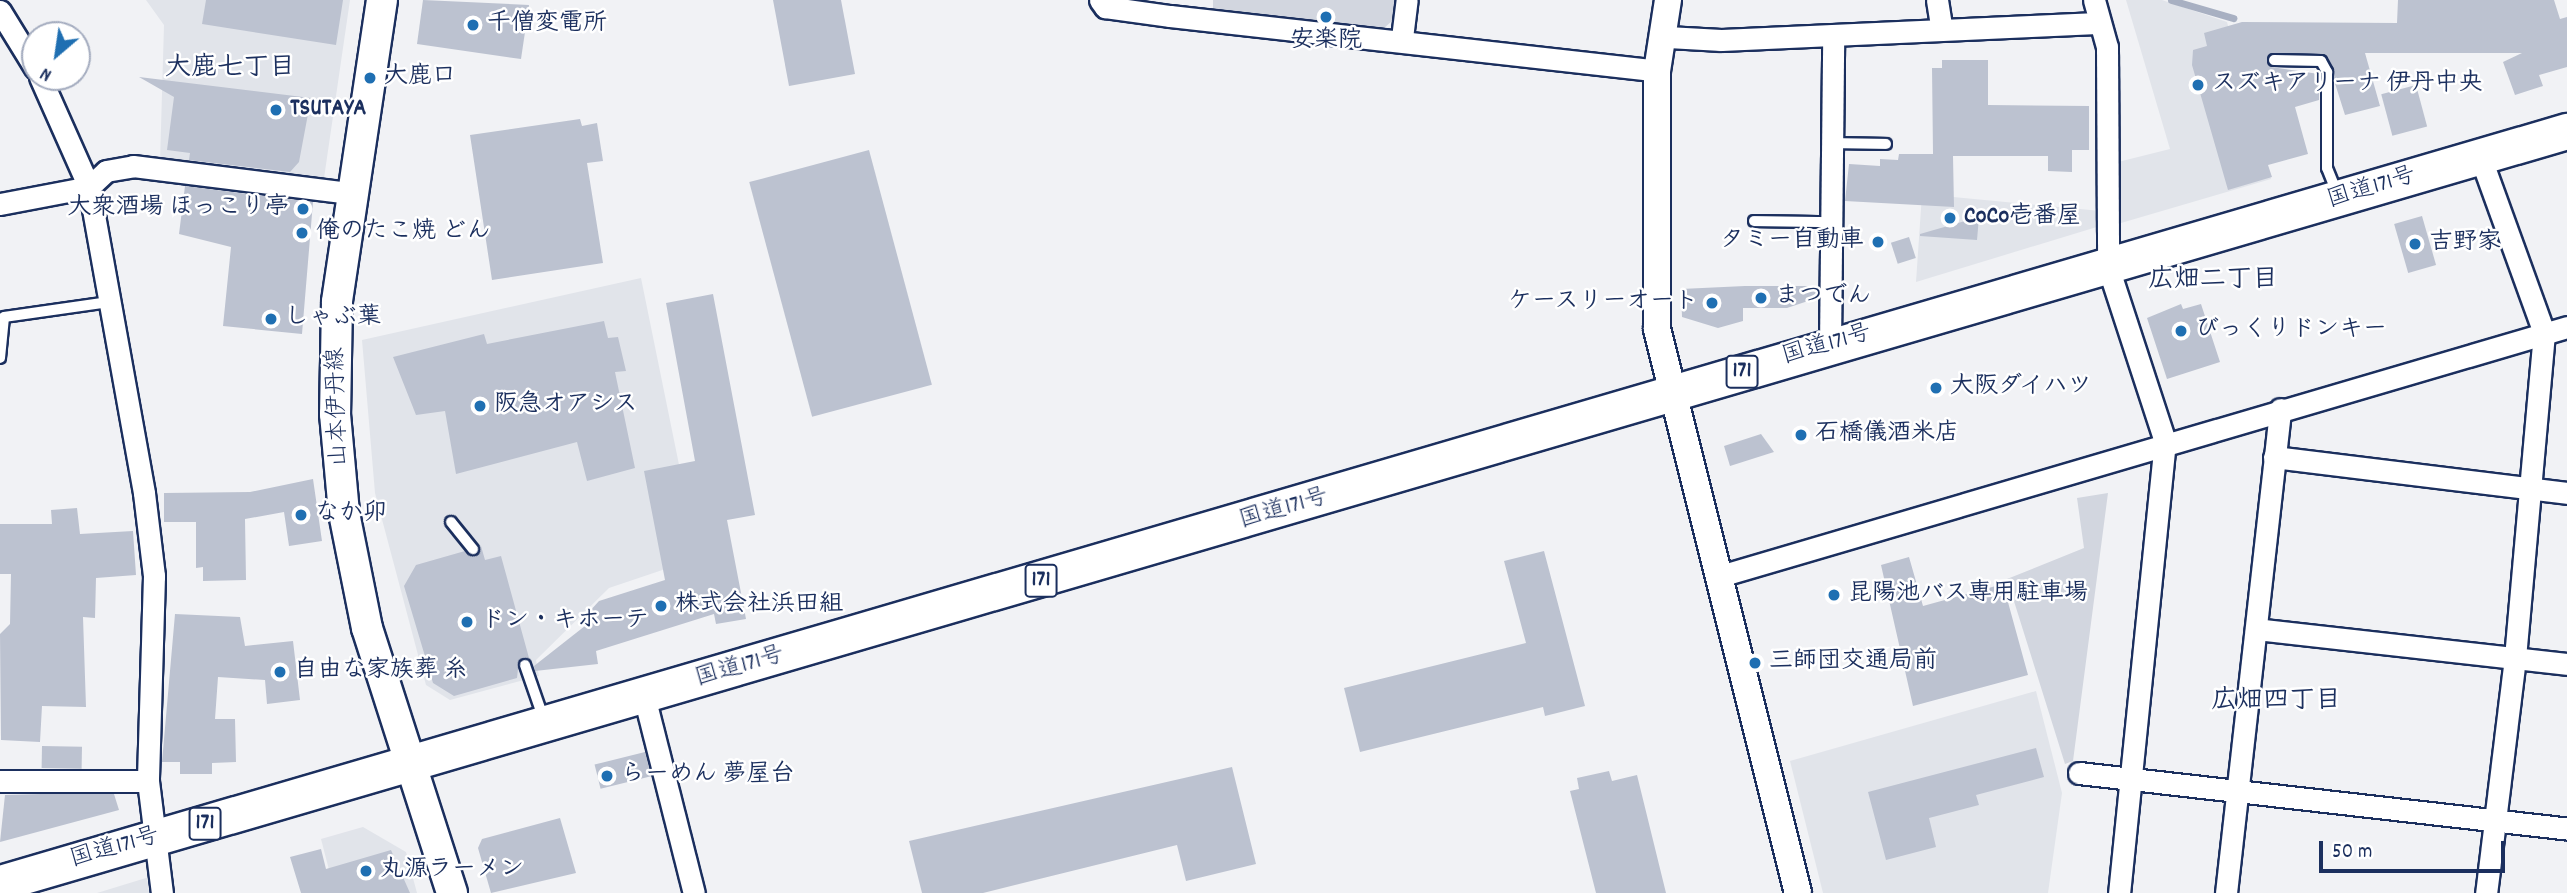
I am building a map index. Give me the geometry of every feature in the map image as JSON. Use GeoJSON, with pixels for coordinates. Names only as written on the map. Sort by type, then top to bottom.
{"type":"FeatureCollection","features":[{"type":"Feature","properties":{"kind":"highway","name":"国道171号"},"geometry":{"type":"LineString","coordinates":[[0,883],[410,767],[544,720],[644,696],[1672,397],[1830,345],[2108,267],[2567,131]]}},
{"type":"Feature","properties":{"kind":"main road","name":"山本伊丹線"},"geometry":{"type":"LineString","coordinates":[[382,0],[350,193],[337,302],[335,415],[344,513],[367,628],[452,893]]}},
{"type":"Feature","properties":{"kind":"street"},"geometry":{"type":"LineString","coordinates":[[1100,0],[1105,7],[1170,16],[1402,38],[1657,71]]}},
{"type":"Feature","properties":{"kind":"street"},"geometry":{"type":"LineString","coordinates":[[1402,38],[1407,0]]}},
{"type":"Feature","properties":{"kind":"street"},"geometry":{"type":"LineString","coordinates":[[1668,0],[1666,37],[1657,71],[1657,330],[1798,893]]}},
{"type":"Feature","properties":{"kind":"street"},"geometry":{"type":"LineString","coordinates":[[1937,0],[1942,30]]}},
{"type":"Feature","properties":{"kind":"street"},"geometry":{"type":"LineString","coordinates":[[2094,0],[2098,23],[2107,47],[2108,267],[2165,441],[2119,893]]}},
{"type":"Feature","properties":{"kind":"street"},"geometry":{"type":"LineString","coordinates":[[0,11],[21,45]]}},
{"type":"Feature","properties":{"kind":"street"},"geometry":{"type":"LineString","coordinates":[[1666,37],[1833,35],[2098,23]]}},
{"type":"Feature","properties":{"kind":"street"},"geometry":{"type":"LineString","coordinates":[[1830,345],[1833,35]]}},
{"type":"Feature","properties":{"kind":"street"},"geometry":{"type":"LineString","coordinates":[[46,91],[89,187],[154,576],[148,781],[162,893]]}},
{"type":"Feature","properties":{"kind":"street"},"geometry":{"type":"LineString","coordinates":[[2480,156],[2559,330],[2531,489],[2515,658],[2486,893]]}},
{"type":"Feature","properties":{"kind":"street"},"geometry":{"type":"LineString","coordinates":[[0,204],[89,187],[106,171],[144,166],[350,193]]}},
{"type":"Feature","properties":{"kind":"street"},"geometry":{"type":"LineString","coordinates":[[1720,576],[2165,441],[2559,330]]}},
{"type":"Feature","properties":{"kind":"street"},"geometry":{"type":"LineString","coordinates":[[2226,893],[2280,409]]}},
{"type":"Feature","properties":{"kind":"street"},"geometry":{"type":"LineString","coordinates":[[2274,457],[2567,493]]}},
{"type":"Feature","properties":{"kind":"street"},"geometry":{"type":"LineString","coordinates":[[2256,629],[2567,664]]}},
{"type":"Feature","properties":{"kind":"street"},"geometry":{"type":"LineString","coordinates":[[644,696],[694,893]]}},
{"type":"Feature","properties":{"kind":"street"},"geometry":{"type":"LineString","coordinates":[[2079,773],[2132,780],[2238,787],[2567,829]]}},
{"type":"Feature","properties":{"kind":"street"},"geometry":{"type":"LineString","coordinates":[[0,780],[148,781]]}},
{"type":"Feature","properties":{"kind":"lane"},"geometry":{"type":"LineString","coordinates":[[2274,60],[2321,61],[2327,72],[2327,168],[2339,199]]}},
{"type":"Feature","properties":{"kind":"lane"},"geometry":{"type":"LineString","coordinates":[[1833,143],[1886,144]]}},
{"type":"Feature","properties":{"kind":"lane"},"geometry":{"type":"LineString","coordinates":[[1754,221],[1830,222]]}},
{"type":"Feature","properties":{"kind":"lane"},"geometry":{"type":"LineString","coordinates":[[0,358],[4,317],[110,302]]}},
{"type":"Feature","properties":{"kind":"lane"},"geometry":{"type":"LineString","coordinates":[[451,522],[473,549]]}},
{"type":"Feature","properties":{"kind":"lane"},"geometry":{"type":"LineString","coordinates":[[525,665],[544,720]]}},
{"type":"Feature","properties":{"kind":"shaded area"},"geometry":{"type":"Polygon","coordinates":[[[146,0],[350,0],[323,185],[160,162],[164,25],[146,0]]]}},
{"type":"Feature","properties":{"kind":"shaded area","name":"安楽院"},"geometry":{"type":"Polygon","coordinates":[[[1213,0],[1395,0],[1392,21],[1383,29],[1213,12],[1213,0]]]}},
{"type":"Feature","properties":{"kind":"shaded area","name":"スズキアリーナ 伊丹中央"},"geometry":{"type":"Polygon","coordinates":[[[2126,0],[2162,0],[2227,22],[2271,179],[2121,223],[2118,162],[2170,149],[2126,0]]]}},
{"type":"Feature","properties":{"kind":"shaded area"},"geometry":{"type":"Polygon","coordinates":[[[1922,194],[2101,211],[2100,226],[1916,282],[1922,194]]]}},
{"type":"Feature","properties":{"kind":"shaded area"},"geometry":{"type":"Polygon","coordinates":[[[641,278],[698,558],[609,588],[536,660],[539,676],[450,700],[426,685],[375,493],[362,340],[641,278]]]}},
{"type":"Feature","properties":{"kind":"shaded area"},"geometry":{"type":"Polygon","coordinates":[[[2108,493],[2073,761],[2065,764],[2007,579],[2084,548],[2077,498],[2108,493]]]}},
{"type":"Feature","properties":{"kind":"shaded area"},"geometry":{"type":"Polygon","coordinates":[[[2036,691],[2062,793],[2048,893],[1823,893],[1790,761],[2036,691]]]}},
{"type":"Feature","properties":{"kind":"shaded area"},"geometry":{"type":"Polygon","coordinates":[[[363,827],[406,852],[417,893],[335,893],[321,839],[363,827]]]}},
{"type":"Feature","properties":{"kind":"shaded area"},"geometry":{"type":"Polygon","coordinates":[[[146,878],[149,893],[97,893],[146,878]]]}},
{"type":"Feature","properties":{"kind":"building"},"geometry":{"type":"Polygon","coordinates":[[[206,0],[343,0],[336,45],[202,24],[206,0]]]}},
{"type":"Feature","properties":{"kind":"building","name":"千僧変電所"},"geometry":{"type":"Polygon","coordinates":[[[423,0],[529,5],[521,59],[417,44],[423,0]]]}},
{"type":"Feature","properties":{"kind":"building"},"geometry":{"type":"Polygon","coordinates":[[[773,0],[841,0],[855,74],[789,86],[773,0]]]}},
{"type":"Feature","properties":{"kind":"building"},"geometry":{"type":"Polygon","coordinates":[[[2398,0],[2554,0],[2560,19],[2567,17],[2567,67],[2539,75],[2543,86],[2515,95],[2503,62],[2522,53],[2365,53],[2380,106],[2345,115],[2326,55],[2271,53],[2271,67],[2319,74],[2319,100],[2295,107],[2308,154],[2268,165],[2272,177],[2228,190],[2192,65],[2193,50],[2207,46],[2204,33],[2242,22],[2397,23],[2398,0]]]}},
{"type":"Feature","properties":{"kind":"building"},"geometry":{"type":"Polygon","coordinates":[[[1942,60],[1988,60],[1988,105],[2089,106],[2089,150],[2072,150],[2072,172],[2048,171],[2048,156],[1953,156],[1954,207],[1845,201],[1849,164],[1880,166],[1880,159],[1898,160],[1899,154],[1933,154],[1932,68],[1942,68],[1942,60]]]}},
{"type":"Feature","properties":{"kind":"building"},"geometry":{"type":"Polygon","coordinates":[[[139,77],[311,98],[299,162],[290,172],[189,160],[190,153],[167,150],[174,97],[139,77]]]}},
{"type":"Feature","properties":{"kind":"building"},"geometry":{"type":"Polygon","coordinates":[[[2416,85],[2427,127],[2392,136],[2381,94],[2416,85]]]}},
{"type":"Feature","properties":{"kind":"building"},"geometry":{"type":"Polygon","coordinates":[[[580,119],[582,126],[597,123],[603,161],[587,163],[603,263],[492,280],[470,135],[580,119]]]}},
{"type":"Feature","properties":{"kind":"building"},"geometry":{"type":"Polygon","coordinates":[[[869,150],[932,385],[812,417],[749,182],[869,150]]]}},
{"type":"Feature","properties":{"kind":"building"},"geometry":{"type":"Polygon","coordinates":[[[185,186],[313,202],[302,334],[223,326],[231,247],[179,234],[185,186]]]}},
{"type":"Feature","properties":{"kind":"building","name":"吉野家"},"geometry":{"type":"Polygon","coordinates":[[[2422,216],[2436,265],[2408,273],[2394,224],[2422,216]]]}},
{"type":"Feature","properties":{"kind":"building"},"geometry":{"type":"Polygon","coordinates":[[[1979,217],[1977,240],[1920,236],[1920,234],[1979,217]]]}},
{"type":"Feature","properties":{"kind":"building"},"geometry":{"type":"Polygon","coordinates":[[[1909,237],[1916,258],[1898,264],[1891,243],[1909,237]]]}},
{"type":"Feature","properties":{"kind":"building"},"geometry":{"type":"Polygon","coordinates":[[[1817,286],[1817,298],[1787,308],[1743,308],[1743,321],[1718,328],[1682,317],[1681,289],[1817,286]]]}},
{"type":"Feature","properties":{"kind":"building"},"geometry":{"type":"Polygon","coordinates":[[[713,294],[755,515],[727,520],[746,619],[716,624],[714,614],[596,651],[598,664],[535,671],[534,666],[590,622],[589,612],[599,601],[665,580],[644,471],[695,461],[666,303],[713,294]]]}},
{"type":"Feature","properties":{"kind":"building","name":"びっくりドンキー"},"geometry":{"type":"Polygon","coordinates":[[[2181,304],[2183,309],[2201,304],[2220,362],[2167,379],[2147,318],[2181,304]]]}},
{"type":"Feature","properties":{"kind":"building"},"geometry":{"type":"Polygon","coordinates":[[[604,321],[608,338],[618,337],[626,371],[615,372],[635,468],[587,481],[577,442],[456,474],[445,411],[416,415],[393,357],[484,334],[487,344],[604,321]]]}},
{"type":"Feature","properties":{"kind":"building"},"geometry":{"type":"Polygon","coordinates":[[[1761,434],[1774,452],[1730,466],[1724,446],[1761,434]]]}},
{"type":"Feature","properties":{"kind":"building"},"geometry":{"type":"Polygon","coordinates":[[[313,479],[322,541],[289,546],[284,512],[245,519],[246,580],[203,581],[203,567],[196,568],[196,522],[164,522],[164,493],[250,492],[313,479]]]}},
{"type":"Feature","properties":{"kind":"building"},"geometry":{"type":"Polygon","coordinates":[[[77,508],[80,534],[133,531],[136,575],[96,578],[95,618],[83,617],[86,707],[42,706],[40,742],[1,740],[0,634],[10,624],[11,574],[0,574],[0,524],[52,524],[51,510],[77,508]]]}},
{"type":"Feature","properties":{"kind":"building","name":"ドン・キホーテ"},"geometry":{"type":"Polygon","coordinates":[[[481,546],[485,560],[501,556],[529,658],[519,660],[517,678],[454,696],[433,683],[404,586],[416,565],[465,551],[475,557],[481,546]]]}},
{"type":"Feature","properties":{"kind":"building"},"geometry":{"type":"Polygon","coordinates":[[[1544,551],[1585,706],[1545,716],[1543,707],[1360,752],[1344,688],[1526,643],[1504,561],[1544,551]]]}},
{"type":"Feature","properties":{"kind":"building"},"geometry":{"type":"Polygon","coordinates":[[[1909,557],[1923,606],[2003,584],[2028,675],[1913,706],[1881,565],[1909,557]]]}},
{"type":"Feature","properties":{"kind":"building"},"geometry":{"type":"Polygon","coordinates":[[[175,614],[240,617],[245,646],[293,641],[300,700],[267,704],[265,680],[218,677],[215,719],[235,719],[236,762],[212,763],[212,774],[180,774],[180,762],[162,762],[175,614]]]}},
{"type":"Feature","properties":{"kind":"building"},"geometry":{"type":"Polygon","coordinates":[[[42,746],[82,747],[82,769],[42,768],[42,746]]]}},
{"type":"Feature","properties":{"kind":"building"},"geometry":{"type":"Polygon","coordinates":[[[2036,748],[2044,777],[1976,795],[1979,805],[1929,818],[1936,847],[1886,860],[1868,792],[2036,748]]]}},
{"type":"Feature","properties":{"kind":"building"},"geometry":{"type":"Polygon","coordinates":[[[645,752],[651,776],[601,789],[595,765],[645,752]]]}},
{"type":"Feature","properties":{"kind":"building"},"geometry":{"type":"Polygon","coordinates":[[[1232,767],[1256,864],[1186,881],[1177,845],[983,893],[922,893],[909,841],[1232,767]]]}},
{"type":"Feature","properties":{"kind":"building"},"geometry":{"type":"Polygon","coordinates":[[[1609,771],[1612,781],[1637,775],[1666,893],[1596,893],[1570,791],[1579,789],[1577,778],[1609,771]]]}},
{"type":"Feature","properties":{"kind":"building"},"geometry":{"type":"Polygon","coordinates":[[[114,794],[119,810],[0,842],[5,795],[114,794]]]}},
{"type":"Feature","properties":{"kind":"building"},"geometry":{"type":"Polygon","coordinates":[[[560,818],[576,873],[491,893],[478,848],[482,839],[560,818]]]}},
{"type":"Feature","properties":{"kind":"building"},"geometry":{"type":"Polygon","coordinates":[[[321,849],[326,869],[391,850],[410,893],[301,893],[290,857],[321,849]]]}},
{"type":"Feature","properties":{"kind":"waterway"},"geometry":{"type":"LineString","coordinates":[[2171,0],[2233,18]]}},
{"type":"Feature","properties":{"kind":"place","name":"安楽院"},"geometry":{"type":"Point","coordinates":[1326,17]}},
{"type":"Feature","properties":{"kind":"place","name":"千僧変電所"},"geometry":{"type":"Point","coordinates":[473,25]}},
{"type":"Feature","properties":{"kind":"place","name":"大鹿口"},"geometry":{"type":"Point","coordinates":[370,78]}},
{"type":"Feature","properties":{"kind":"place","name":"スズキアリーナ 伊丹中央"},"geometry":{"type":"Point","coordinates":[2198,85]}},
{"type":"Feature","properties":{"kind":"place","name":"TSUTAYA"},"geometry":{"type":"Point","coordinates":[276,110]}},
{"type":"Feature","properties":{"kind":"place","name":"大衆酒場 ほっこり亭"},"geometry":{"type":"Point","coordinates":[303,209]}},
{"type":"Feature","properties":{"kind":"place","name":"CoCo壱番屋"},"geometry":{"type":"Point","coordinates":[1950,218]}},
{"type":"Feature","properties":{"kind":"place","name":"俺のたこ焼 どん"},"geometry":{"type":"Point","coordinates":[302,233]}},
{"type":"Feature","properties":{"kind":"place","name":"タミー自動車"},"geometry":{"type":"Point","coordinates":[1878,242]}},
{"type":"Feature","properties":{"kind":"place","name":"吉野家"},"geometry":{"type":"Point","coordinates":[2415,244]}},
{"type":"Feature","properties":{"kind":"place","name":"まつでん"},"geometry":{"type":"Point","coordinates":[1761,298]}},
{"type":"Feature","properties":{"kind":"place","name":"ケースリーオート"},"geometry":{"type":"Point","coordinates":[1712,303]}},
{"type":"Feature","properties":{"kind":"place","name":"しゃぶ葉"},"geometry":{"type":"Point","coordinates":[271,319]}},
{"type":"Feature","properties":{"kind":"place","name":"びっくりドンキー"},"geometry":{"type":"Point","coordinates":[2181,331]}},
{"type":"Feature","properties":{"kind":"place","name":"大阪ダイハツ"},"geometry":{"type":"Point","coordinates":[1936,388]}},
{"type":"Feature","properties":{"kind":"place","name":"阪急オアシス"},"geometry":{"type":"Point","coordinates":[480,406]}},
{"type":"Feature","properties":{"kind":"place","name":"石橋儀酒米店"},"geometry":{"type":"Point","coordinates":[1801,435]}},
{"type":"Feature","properties":{"kind":"place","name":"なか卯"},"geometry":{"type":"Point","coordinates":[301,515]}},
{"type":"Feature","properties":{"kind":"place","name":"昆陽池バス専用駐車場"},"geometry":{"type":"Point","coordinates":[1834,595]}},
{"type":"Feature","properties":{"kind":"place","name":"株式会社浜田組"},"geometry":{"type":"Point","coordinates":[661,606]}},
{"type":"Feature","properties":{"kind":"place","name":"ドン・キホーテ"},"geometry":{"type":"Point","coordinates":[467,622]}},
{"type":"Feature","properties":{"kind":"place","name":"三師団交通局前"},"geometry":{"type":"Point","coordinates":[1755,663]}},
{"type":"Feature","properties":{"kind":"place","name":"自由な家族葬 糸"},"geometry":{"type":"Point","coordinates":[280,672]}},
{"type":"Feature","properties":{"kind":"place","name":"らーめん 夢屋台"},"geometry":{"type":"Point","coordinates":[607,776]}},
{"type":"Feature","properties":{"kind":"place","name":"丸源ラーメン"},"geometry":{"type":"Point","coordinates":[366,871]}},
{"type":"Feature","properties":{"kind":"district","name":"大鹿七丁目"},"geometry":{"type":"Point","coordinates":[230,69]}},
{"type":"Feature","properties":{"kind":"district","name":"広畑二丁目"},"geometry":{"type":"Point","coordinates":[2213,281]}},
{"type":"Feature","properties":{"kind":"district","name":"広畑四丁目"},"geometry":{"type":"Point","coordinates":[2276,702]}}]}
